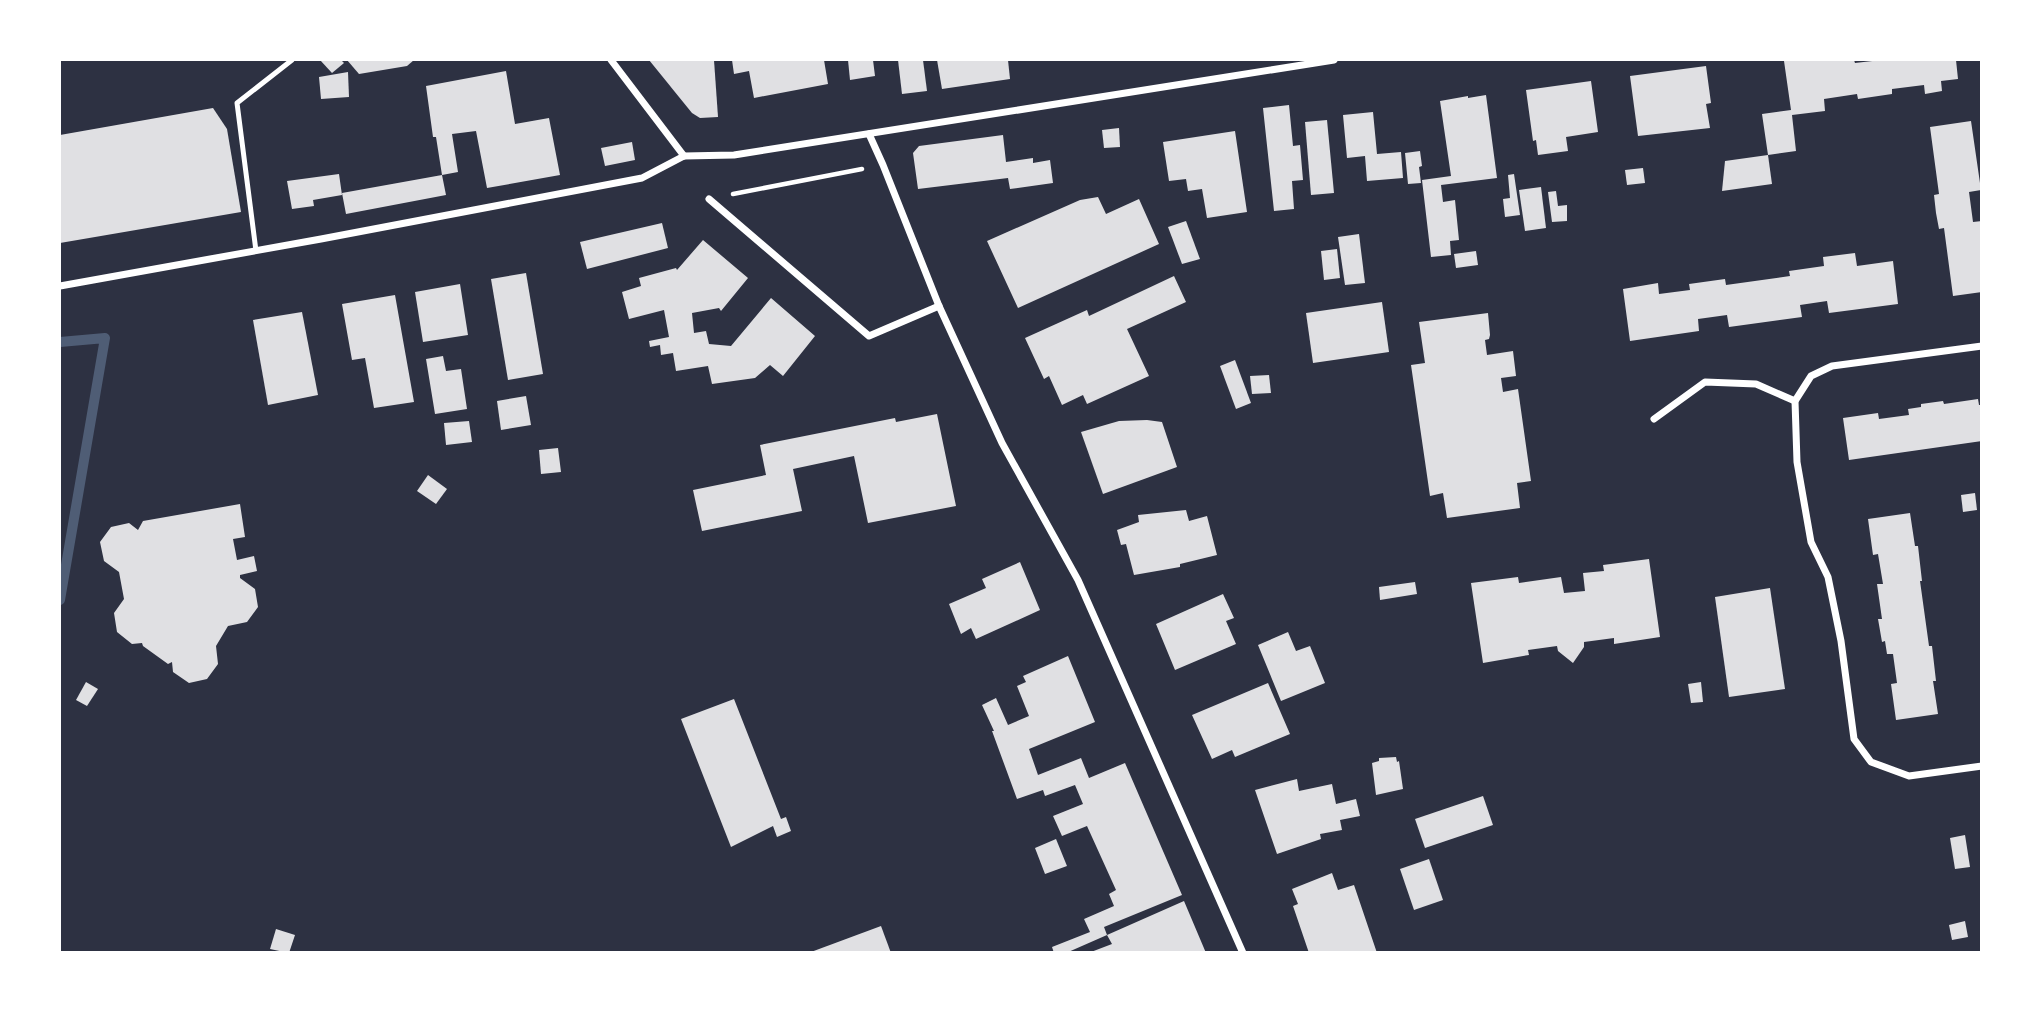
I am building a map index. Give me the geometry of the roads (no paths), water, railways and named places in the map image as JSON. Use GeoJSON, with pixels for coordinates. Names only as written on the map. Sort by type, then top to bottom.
{"type":"FeatureCollection","features":[{"type":"Feature","properties":{"kind":"street"},"geometry":{"type":"LineString","coordinates":[[611,60],[684,156]]}},
{"type":"Feature","properties":{"kind":"street"},"geometry":{"type":"LineString","coordinates":[[60,286],[642,178],[684,156],[734,155],[1334,60]]}},
{"type":"Feature","properties":{"kind":"street"},"geometry":{"type":"LineString","coordinates":[[869,134],[939,306],[1002,443],[1079,580],[1243,953]]}},
{"type":"Feature","properties":{"kind":"street"},"geometry":{"type":"LineString","coordinates":[[709,199],[869,336],[939,306]]}},
{"type":"Feature","properties":{"kind":"street"},"geometry":{"type":"LineString","coordinates":[[1982,346],[1832,366],[1811,376],[1795,401],[1797,462],[1811,542],[1828,577],[1841,641],[1854,739],[1871,762],[1909,776],[1982,766]]}},
{"type":"Feature","properties":{"kind":"street"},"geometry":{"type":"LineString","coordinates":[[1654,419],[1705,382],[1756,384],[1795,401]]}},
{"type":"Feature","properties":{"kind":"lane"},"geometry":{"type":"LineString","coordinates":[[256,251],[237,103],[292,60]]}},
{"type":"Feature","properties":{"kind":"waterway"},"geometry":{"type":"LineString","coordinates":[[60,342],[105,338],[60,600]]}}]}
